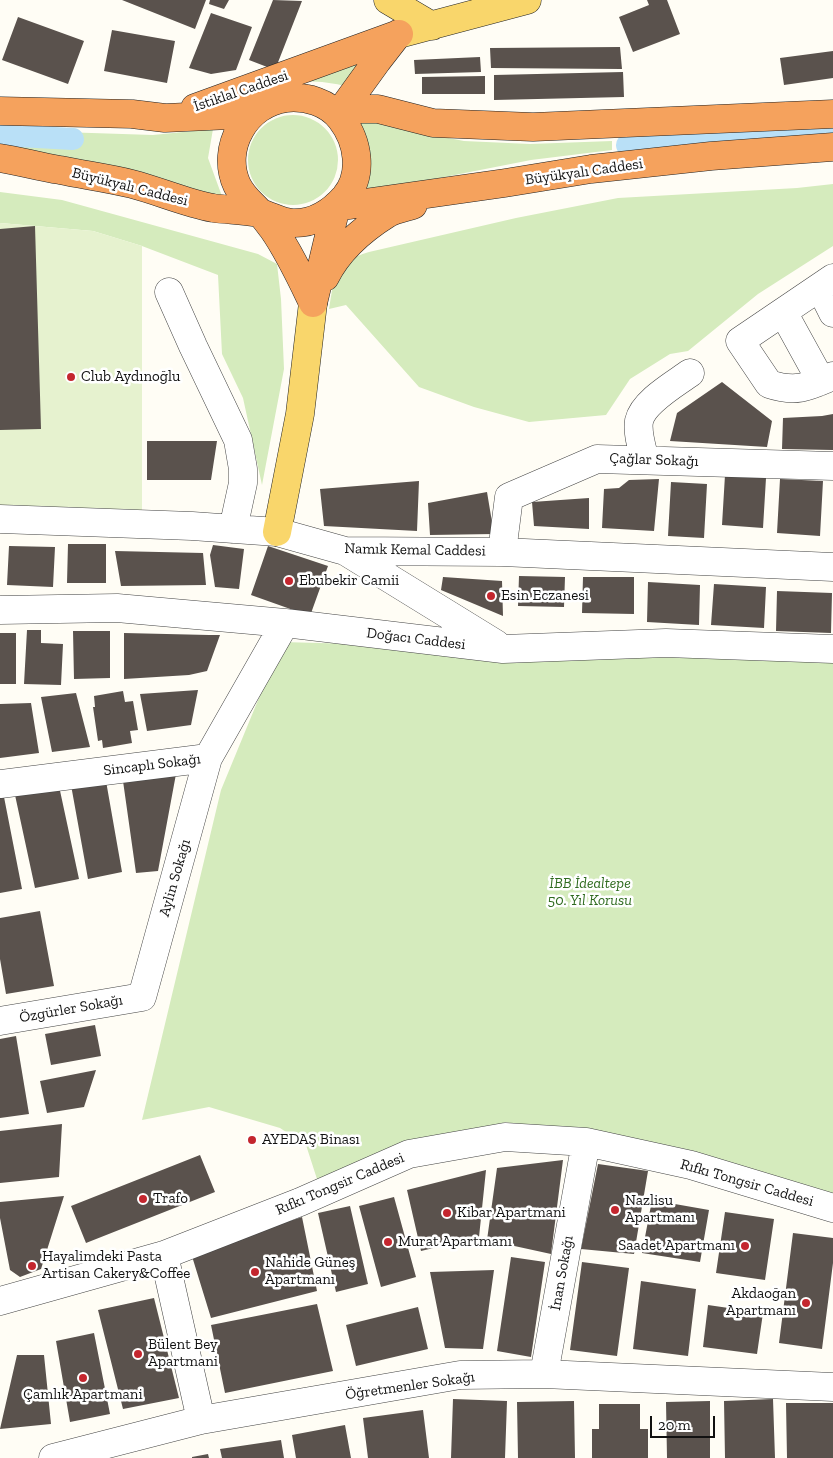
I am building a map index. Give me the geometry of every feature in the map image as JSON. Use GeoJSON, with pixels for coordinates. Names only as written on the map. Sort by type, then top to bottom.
{"type":"FeatureCollection","features":[{"type":"Feature","properties":{"kind":"highway"},"geometry":{"type":"LineString","coordinates":[[338,115],[377,60],[399,34]]}},
{"type":"Feature","properties":{"kind":"highway","name":"İstiklal Caddesi"},"geometry":{"type":"LineString","coordinates":[[165,118],[399,34]]}},
{"type":"Feature","properties":{"kind":"highway","name":"Büyükyalı Caddesi"},"geometry":{"type":"LineString","coordinates":[[295,98],[311,100],[325,106],[338,115],[348,128],[355,144],[357,161],[354,178],[347,194],[336,207],[323,216],[308,222],[292,223],[276,220],[261,213],[246,200],[236,184],[232,165],[233,146],[240,129],[252,114],[265,105],[279,99],[295,98]]}},
{"type":"Feature","properties":{"kind":"highway"},"geometry":{"type":"LineString","coordinates":[[338,115],[360,109],[378,109],[433,122],[533,127],[833,114]]}},
{"type":"Feature","properties":{"kind":"highway"},"geometry":{"type":"LineString","coordinates":[[0,111],[132,114],[165,118]]}},
{"type":"Feature","properties":{"kind":"highway","name":"İstiklal Caddesi"},"geometry":{"type":"LineString","coordinates":[[165,118],[252,114]]}},
{"type":"Feature","properties":{"kind":"highway","name":"Büyükyalı Caddesi"},"geometry":{"type":"LineString","coordinates":[[336,207],[591,169],[710,156],[833,146]]}},
{"type":"Feature","properties":{"kind":"highway","name":"Büyükyalı Caddesi"},"geometry":{"type":"LineString","coordinates":[[0,158],[131,184],[212,207],[261,213]]}},
{"type":"Feature","properties":{"kind":"highway"},"geometry":{"type":"LineString","coordinates":[[313,303],[331,265],[348,244],[389,213],[470,188]]}},
{"type":"Feature","properties":{"kind":"highway","name":"Büyükyalı Caddesi"},"geometry":{"type":"LineString","coordinates":[[313,303],[336,207]]}},
{"type":"Feature","properties":{"kind":"highway"},"geometry":{"type":"LineString","coordinates":[[261,213],[290,256],[313,303]]}},
{"type":"Feature","properties":{"kind":"main road"},"geometry":{"type":"LineString","coordinates":[[388,0],[432,26]]}},
{"type":"Feature","properties":{"kind":"main road","name":"İstiklal Caddesi"},"geometry":{"type":"LineString","coordinates":[[399,34],[432,26],[501,4],[527,0]]}},
{"type":"Feature","properties":{"kind":"main road"},"geometry":{"type":"LineString","coordinates":[[276,532],[300,414],[313,303]]}},
{"type":"Feature","properties":{"kind":"street"},"geometry":{"type":"LineString","coordinates":[[0,98],[34,113]]}},
{"type":"Feature","properties":{"kind":"street"},"geometry":{"type":"LineString","coordinates":[[783,312],[827,378],[806,388],[796,389],[787,389],[769,384],[740,341],[826,282],[833,312]]}},
{"type":"Feature","properties":{"kind":"street"},"geometry":{"type":"LineString","coordinates":[[169,292],[192,346],[238,440],[244,469],[243,483],[233,529]]}},
{"type":"Feature","properties":{"kind":"street"},"geometry":{"type":"LineString","coordinates":[[644,460],[639,430],[642,414],[651,403],[690,372]]}},
{"type":"Feature","properties":{"kind":"street","name":"Çağlar Sokağı"},"geometry":{"type":"LineString","coordinates":[[502,552],[509,497],[597,459],[833,466]]}},
{"type":"Feature","properties":{"kind":"street","name":"Namık Kemal Caddesi"},"geometry":{"type":"LineString","coordinates":[[0,519],[192,526],[276,532],[345,551],[502,552],[833,567]]}},
{"type":"Feature","properties":{"kind":"street"},"geometry":{"type":"LineString","coordinates":[[345,551],[503,649]]}},
{"type":"Feature","properties":{"kind":"street","name":"Doğacı Caddesi"},"geometry":{"type":"LineString","coordinates":[[0,610],[117,608],[285,623],[503,649],[666,643],[833,649]]}},
{"type":"Feature","properties":{"kind":"street","name":"Sincaplı Sokağı"},"geometry":{"type":"LineString","coordinates":[[0,784],[208,758],[285,623]]}},
{"type":"Feature","properties":{"kind":"street","name":"Aylin Sokağı"},"geometry":{"type":"LineString","coordinates":[[142,997],[208,758]]}},
{"type":"Feature","properties":{"kind":"street","name":"Özgürler Sokağı"},"geometry":{"type":"LineString","coordinates":[[0,1021],[142,997]]}},
{"type":"Feature","properties":{"kind":"street","name":"Rıfkı Tongsir Caddesi"},"geometry":{"type":"LineString","coordinates":[[0,1301],[164,1255],[300,1202],[409,1154],[505,1137],[586,1142],[690,1165],[833,1208]]}},
{"type":"Feature","properties":{"kind":"street","name":"İnan Sokağı"},"geometry":{"type":"LineString","coordinates":[[544,1374],[586,1142]]}},
{"type":"Feature","properties":{"kind":"street"},"geometry":{"type":"LineString","coordinates":[[164,1255],[201,1420]]}},
{"type":"Feature","properties":{"kind":"street","name":"Öğretmenler Sokağı"},"geometry":{"type":"LineString","coordinates":[[53,1458],[201,1420],[460,1375],[544,1374],[833,1387]]}},
{"type":"Feature","properties":{"kind":"green space"},"geometry":{"type":"Polygon","coordinates":[[[366,51],[348,87],[319,82],[290,82],[366,51]]]}},
{"type":"Feature","properties":{"kind":"green space"},"geometry":{"type":"Polygon","coordinates":[[[293,115],[302,116],[318,123],[330,135],[337,151],[337,169],[330,185],[318,197],[302,204],[293,205],[284,204],[268,197],[256,185],[249,169],[248,160],[249,151],[256,135],[268,123],[284,116],[293,115]]]}},
{"type":"Feature","properties":{"kind":"green space"},"geometry":{"type":"Polygon","coordinates":[[[358,115],[412,131],[464,141],[530,144],[612,141],[612,150],[531,160],[353,195],[358,115]]]}},
{"type":"Feature","properties":{"kind":"green space"},"geometry":{"type":"Polygon","coordinates":[[[213,129],[208,158],[223,199],[0,146],[0,130],[153,135],[213,129]]]}},
{"type":"Feature","properties":{"kind":"green space"},"geometry":{"type":"Polygon","coordinates":[[[833,184],[833,246],[758,294],[688,351],[670,354],[630,379],[606,415],[529,422],[474,407],[419,387],[346,305],[329,309],[335,279],[342,266],[357,256],[369,252],[516,218],[618,198],[797,188],[833,184]]]}},
{"type":"Feature","properties":{"kind":"green space"},"geometry":{"type":"Polygon","coordinates":[[[0,192],[62,200],[258,254],[277,264],[281,299],[284,369],[262,485],[243,398],[222,354],[218,275],[142,246],[93,231],[0,223],[0,192]]]}},
{"type":"Feature","properties":{"kind":"green space","name":"Club Aydınoğlu"},"geometry":{"type":"Polygon","coordinates":[[[0,223],[93,231],[142,246],[142,512],[0,508],[0,223]]]}},
{"type":"Feature","properties":{"kind":"green space","name":"İBB İdealtepe 50. Yıl Korusu"},"geometry":{"type":"Polygon","coordinates":[[[282,642],[833,657],[833,1197],[506,1122],[317,1179],[306,1145],[280,1128],[209,1107],[142,1120],[221,790],[282,642]]]}},
{"type":"Feature","properties":{"kind":"building"},"geometry":{"type":"Polygon","coordinates":[[[122,0],[206,0],[195,29],[122,0]]]}},
{"type":"Feature","properties":{"kind":"building"},"geometry":{"type":"Polygon","coordinates":[[[210,0],[229,0],[224,9],[209,4],[210,0]]]}},
{"type":"Feature","properties":{"kind":"building"},"geometry":{"type":"Polygon","coordinates":[[[273,0],[302,1],[275,70],[249,60],[273,0]]]}},
{"type":"Feature","properties":{"kind":"building"},"geometry":{"type":"Polygon","coordinates":[[[647,0],[667,0],[680,34],[633,52],[619,17],[649,5],[647,0]]]}},
{"type":"Feature","properties":{"kind":"building"},"geometry":{"type":"Polygon","coordinates":[[[211,13],[252,27],[236,70],[211,74],[189,68],[211,13]]]}},
{"type":"Feature","properties":{"kind":"building"},"geometry":{"type":"Polygon","coordinates":[[[18,17],[84,41],[68,84],[2,60],[18,17]]]}},
{"type":"Feature","properties":{"kind":"building"},"geometry":{"type":"Polygon","coordinates":[[[112,30],[175,41],[167,83],[104,71],[112,30]]]}},
{"type":"Feature","properties":{"kind":"building"},"geometry":{"type":"Polygon","coordinates":[[[620,47],[622,69],[491,68],[490,48],[620,47]]]}},
{"type":"Feature","properties":{"kind":"building"},"geometry":{"type":"Polygon","coordinates":[[[833,51],[833,78],[784,85],[780,58],[833,51]]]}},
{"type":"Feature","properties":{"kind":"building"},"geometry":{"type":"Polygon","coordinates":[[[480,57],[481,72],[415,74],[414,60],[480,57]]]}},
{"type":"Feature","properties":{"kind":"building"},"geometry":{"type":"Polygon","coordinates":[[[623,72],[624,97],[494,100],[494,75],[623,72]]]}},
{"type":"Feature","properties":{"kind":"building"},"geometry":{"type":"Polygon","coordinates":[[[485,76],[485,94],[422,94],[422,77],[485,76]]]}},
{"type":"Feature","properties":{"kind":"building"},"geometry":{"type":"Polygon","coordinates":[[[35,226],[41,429],[0,430],[0,229],[35,226]]]}},
{"type":"Feature","properties":{"kind":"building"},"geometry":{"type":"Polygon","coordinates":[[[722,382],[772,421],[767,447],[670,441],[677,413],[722,382]]]}},
{"type":"Feature","properties":{"kind":"building"},"geometry":{"type":"Polygon","coordinates":[[[833,414],[833,450],[782,449],[783,418],[833,414]]]}},
{"type":"Feature","properties":{"kind":"building"},"geometry":{"type":"Polygon","coordinates":[[[147,441],[217,441],[211,480],[147,480],[147,441]]]}},
{"type":"Feature","properties":{"kind":"building"},"geometry":{"type":"Polygon","coordinates":[[[725,475],[766,478],[763,528],[722,525],[725,475]]]}},
{"type":"Feature","properties":{"kind":"building"},"geometry":{"type":"Polygon","coordinates":[[[659,479],[654,531],[602,528],[604,489],[619,488],[629,480],[659,479]]]}},
{"type":"Feature","properties":{"kind":"building"},"geometry":{"type":"Polygon","coordinates":[[[780,479],[823,481],[820,536],[777,533],[780,479]]]}},
{"type":"Feature","properties":{"kind":"building"},"geometry":{"type":"Polygon","coordinates":[[[419,481],[417,531],[324,526],[320,489],[419,481]]]}},
{"type":"Feature","properties":{"kind":"building"},"geometry":{"type":"Polygon","coordinates":[[[671,482],[707,484],[704,538],[668,536],[671,482]]]}},
{"type":"Feature","properties":{"kind":"building"},"geometry":{"type":"Polygon","coordinates":[[[487,492],[494,534],[430,535],[428,503],[487,492]]]}},
{"type":"Feature","properties":{"kind":"building"},"geometry":{"type":"Polygon","coordinates":[[[589,498],[589,529],[534,526],[532,502],[589,498]]]}},
{"type":"Feature","properties":{"kind":"building"},"geometry":{"type":"Polygon","coordinates":[[[68,544],[106,544],[106,583],[67,583],[68,544]]]}},
{"type":"Feature","properties":{"kind":"building"},"geometry":{"type":"Polygon","coordinates":[[[213,545],[244,549],[239,589],[215,587],[210,555],[213,545]]]}},
{"type":"Feature","properties":{"kind":"building"},"geometry":{"type":"Polygon","coordinates":[[[9,546],[55,547],[53,587],[7,585],[9,546]]]}},
{"type":"Feature","properties":{"kind":"building","name":"Ebubekir Camii"},"geometry":{"type":"Polygon","coordinates":[[[268,546],[328,566],[310,616],[251,595],[268,546]]]}},
{"type":"Feature","properties":{"kind":"building"},"geometry":{"type":"Polygon","coordinates":[[[115,551],[203,553],[206,585],[121,586],[115,551]]]}},
{"type":"Feature","properties":{"kind":"building"},"geometry":{"type":"Polygon","coordinates":[[[519,576],[565,577],[564,607],[518,606],[519,576]]]}},
{"type":"Feature","properties":{"kind":"building"},"geometry":{"type":"Polygon","coordinates":[[[443,577],[502,581],[503,616],[441,590],[443,577]]]}},
{"type":"Feature","properties":{"kind":"building"},"geometry":{"type":"Polygon","coordinates":[[[583,577],[634,577],[634,614],[582,613],[583,577]]]}},
{"type":"Feature","properties":{"kind":"building"},"geometry":{"type":"Polygon","coordinates":[[[648,582],[700,585],[699,625],[647,622],[648,582]]]}},
{"type":"Feature","properties":{"kind":"building"},"geometry":{"type":"Polygon","coordinates":[[[714,584],[766,587],[764,628],[711,625],[714,584]]]}},
{"type":"Feature","properties":{"kind":"building"},"geometry":{"type":"Polygon","coordinates":[[[777,591],[832,593],[831,633],[776,631],[777,591]]]}},
{"type":"Feature","properties":{"kind":"building"},"geometry":{"type":"Polygon","coordinates":[[[27,630],[41,630],[41,643],[63,644],[61,685],[24,684],[27,630]]]}},
{"type":"Feature","properties":{"kind":"building"},"geometry":{"type":"Polygon","coordinates":[[[73,631],[110,631],[110,678],[74,679],[73,631]]]}},
{"type":"Feature","properties":{"kind":"building"},"geometry":{"type":"Polygon","coordinates":[[[0,633],[16,633],[16,684],[0,684],[0,633]]]}},
{"type":"Feature","properties":{"kind":"building"},"geometry":{"type":"Polygon","coordinates":[[[124,633],[220,635],[207,671],[189,675],[124,679],[124,633]]]}},
{"type":"Feature","properties":{"kind":"building"},"geometry":{"type":"Polygon","coordinates":[[[198,690],[191,725],[147,731],[140,694],[198,690]]]}},
{"type":"Feature","properties":{"kind":"building"},"geometry":{"type":"Polygon","coordinates":[[[123,691],[125,702],[133,701],[138,730],[130,731],[132,743],[103,748],[102,740],[98,741],[93,707],[95,707],[94,696],[123,691]]]}},
{"type":"Feature","properties":{"kind":"building"},"geometry":{"type":"Polygon","coordinates":[[[76,693],[90,747],[52,752],[41,697],[76,693]]]}},
{"type":"Feature","properties":{"kind":"building"},"geometry":{"type":"Polygon","coordinates":[[[31,703],[39,753],[0,758],[0,704],[31,703]]]}},
{"type":"Feature","properties":{"kind":"building"},"geometry":{"type":"Polygon","coordinates":[[[176,774],[158,871],[136,873],[123,781],[176,774]]]}},
{"type":"Feature","properties":{"kind":"building"},"geometry":{"type":"Polygon","coordinates":[[[106,781],[122,872],[88,879],[71,785],[106,781]]]}},
{"type":"Feature","properties":{"kind":"building"},"geometry":{"type":"Polygon","coordinates":[[[59,786],[79,879],[35,888],[15,795],[59,786]]]}},
{"type":"Feature","properties":{"kind":"building"},"geometry":{"type":"Polygon","coordinates":[[[4,797],[22,889],[0,893],[0,798],[4,797]]]}},
{"type":"Feature","properties":{"kind":"building"},"geometry":{"type":"Polygon","coordinates":[[[40,911],[54,986],[6,994],[0,959],[0,918],[40,911]]]}},
{"type":"Feature","properties":{"kind":"building"},"geometry":{"type":"Polygon","coordinates":[[[95,1025],[101,1056],[51,1065],[45,1034],[95,1025]]]}},
{"type":"Feature","properties":{"kind":"building"},"geometry":{"type":"Polygon","coordinates":[[[16,1036],[29,1114],[0,1118],[0,1039],[16,1036]]]}},
{"type":"Feature","properties":{"kind":"building"},"geometry":{"type":"Polygon","coordinates":[[[96,1070],[84,1107],[47,1113],[40,1081],[96,1070]]]}},
{"type":"Feature","properties":{"kind":"building"},"geometry":{"type":"Polygon","coordinates":[[[62,1124],[59,1177],[0,1183],[0,1131],[62,1124]]]}},
{"type":"Feature","properties":{"kind":"building","name":"Trafo"},"geometry":{"type":"Polygon","coordinates":[[[200,1155],[215,1192],[86,1243],[71,1206],[200,1155]]]}},
{"type":"Feature","properties":{"kind":"building"},"geometry":{"type":"Polygon","coordinates":[[[563,1160],[551,1254],[487,1240],[497,1168],[563,1160]]]}},
{"type":"Feature","properties":{"kind":"building","name":"Nazlisu Apartmanı"},"geometry":{"type":"Polygon","coordinates":[[[598,1164],[648,1171],[634,1254],[581,1249],[598,1164]]]}},
{"type":"Feature","properties":{"kind":"building","name":"Kibar Apartmani"},"geometry":{"type":"Polygon","coordinates":[[[486,1170],[479,1237],[421,1251],[407,1190],[486,1170]]]}},
{"type":"Feature","properties":{"kind":"building"},"geometry":{"type":"Polygon","coordinates":[[[64,1196],[41,1269],[20,1277],[10,1270],[0,1218],[0,1202],[64,1196]]]}},
{"type":"Feature","properties":{"kind":"building","name":"Murat Apartmanı"},"geometry":{"type":"Polygon","coordinates":[[[394,1197],[416,1277],[381,1287],[359,1206],[394,1197]]]}},
{"type":"Feature","properties":{"kind":"building"},"geometry":{"type":"Polygon","coordinates":[[[652,1200],[709,1210],[700,1262],[642,1253],[652,1200]]]}},
{"type":"Feature","properties":{"kind":"building"},"geometry":{"type":"Polygon","coordinates":[[[350,1206],[368,1284],[336,1292],[318,1213],[350,1206]]]}},
{"type":"Feature","properties":{"kind":"building","name":"Saadet Apartmanı"},"geometry":{"type":"Polygon","coordinates":[[[725,1212],[774,1219],[765,1280],[716,1273],[725,1212]]]}},
{"type":"Feature","properties":{"kind":"building","name":"Nahide Güneş Apartmanı"},"geometry":{"type":"Polygon","coordinates":[[[302,1217],[317,1291],[211,1318],[191,1253],[302,1217]]]}},
{"type":"Feature","properties":{"kind":"building","name":"Akdaoğan Apartmanı"},"geometry":{"type":"Polygon","coordinates":[[[793,1233],[833,1238],[833,1263],[822,1349],[779,1343],[793,1233]]]}},
{"type":"Feature","properties":{"kind":"building"},"geometry":{"type":"Polygon","coordinates":[[[511,1257],[545,1262],[531,1357],[497,1351],[511,1257]]]}},
{"type":"Feature","properties":{"kind":"building"},"geometry":{"type":"Polygon","coordinates":[[[582,1262],[629,1268],[617,1356],[570,1350],[582,1262]]]}},
{"type":"Feature","properties":{"kind":"building"},"geometry":{"type":"Polygon","coordinates":[[[494,1270],[483,1349],[445,1348],[430,1272],[494,1270]]]}},
{"type":"Feature","properties":{"kind":"building"},"geometry":{"type":"Polygon","coordinates":[[[641,1281],[696,1289],[688,1356],[633,1349],[641,1281]]]}},
{"type":"Feature","properties":{"kind":"building","name":"Bülent Bey Apartmani"},"geometry":{"type":"Polygon","coordinates":[[[154,1298],[179,1398],[123,1409],[98,1310],[154,1298]]]}},
{"type":"Feature","properties":{"kind":"building"},"geometry":{"type":"Polygon","coordinates":[[[317,1304],[333,1371],[225,1393],[211,1325],[317,1304]]]}},
{"type":"Feature","properties":{"kind":"building"},"geometry":{"type":"Polygon","coordinates":[[[708,1305],[763,1313],[757,1354],[703,1347],[708,1305]]]}},
{"type":"Feature","properties":{"kind":"building"},"geometry":{"type":"Polygon","coordinates":[[[418,1307],[428,1349],[356,1366],[346,1325],[418,1307]]]}},
{"type":"Feature","properties":{"kind":"building","name":"Çamlık Apartmani"},"geometry":{"type":"Polygon","coordinates":[[[94,1333],[110,1414],[70,1422],[56,1341],[94,1333]]]}},
{"type":"Feature","properties":{"kind":"building"},"geometry":{"type":"Polygon","coordinates":[[[17,1355],[44,1355],[51,1424],[0,1429],[17,1355]]]}},
{"type":"Feature","properties":{"kind":"building"},"geometry":{"type":"Polygon","coordinates":[[[453,1399],[507,1401],[505,1458],[451,1458],[453,1399]]]}},
{"type":"Feature","properties":{"kind":"building"},"geometry":{"type":"Polygon","coordinates":[[[773,1399],[775,1458],[725,1458],[724,1401],[773,1399]]]}},
{"type":"Feature","properties":{"kind":"building"},"geometry":{"type":"Polygon","coordinates":[[[574,1401],[575,1458],[518,1458],[517,1402],[574,1401]]]}},
{"type":"Feature","properties":{"kind":"building"},"geometry":{"type":"Polygon","coordinates":[[[710,1401],[710,1458],[667,1458],[666,1402],[710,1401]]]}},
{"type":"Feature","properties":{"kind":"building"},"geometry":{"type":"Polygon","coordinates":[[[786,1403],[833,1403],[833,1458],[787,1458],[786,1403]]]}},
{"type":"Feature","properties":{"kind":"building"},"geometry":{"type":"Polygon","coordinates":[[[599,1404],[640,1404],[640,1429],[648,1429],[648,1458],[592,1458],[592,1429],[599,1429],[599,1404]]]}},
{"type":"Feature","properties":{"kind":"building"},"geometry":{"type":"Polygon","coordinates":[[[423,1410],[429,1458],[368,1458],[363,1418],[423,1410]]]}},
{"type":"Feature","properties":{"kind":"building"},"geometry":{"type":"Polygon","coordinates":[[[345,1425],[351,1458],[296,1458],[292,1435],[345,1425]]]}},
{"type":"Feature","properties":{"kind":"building"},"geometry":{"type":"Polygon","coordinates":[[[281,1440],[284,1458],[222,1458],[220,1449],[281,1440]]]}},
{"type":"Feature","properties":{"kind":"building"},"geometry":{"type":"Polygon","coordinates":[[[208,1454],[209,1458],[192,1458],[192,1457],[208,1454]]]}},
{"type":"Feature","properties":{"kind":"waterway"},"geometry":{"type":"LineString","coordinates":[[627,145],[833,131]]}},
{"type":"Feature","properties":{"kind":"waterway"},"geometry":{"type":"LineString","coordinates":[[0,135],[73,139]]}},
{"type":"Feature","properties":{"kind":"place","name":"Club Aydınoğlu"},"geometry":{"type":"Point","coordinates":[71,377]}},
{"type":"Feature","properties":{"kind":"place","name":"Ebubekir Camii"},"geometry":{"type":"Point","coordinates":[289,581]}},
{"type":"Feature","properties":{"kind":"place","name":"Esin Eczanesi"},"geometry":{"type":"Point","coordinates":[491,596]}},
{"type":"Feature","properties":{"kind":"place","name":"AYEDAŞ Binası"},"geometry":{"type":"Point","coordinates":[252,1140]}},
{"type":"Feature","properties":{"kind":"place","name":"Trafo"},"geometry":{"type":"Point","coordinates":[143,1199]}},
{"type":"Feature","properties":{"kind":"place","name":"Nazlisu Apartmanı"},"geometry":{"type":"Point","coordinates":[615,1210]}},
{"type":"Feature","properties":{"kind":"place","name":"Kibar Apartmani"},"geometry":{"type":"Point","coordinates":[447,1213]}},
{"type":"Feature","properties":{"kind":"place","name":"Murat Apartmanı"},"geometry":{"type":"Point","coordinates":[388,1242]}},
{"type":"Feature","properties":{"kind":"place","name":"Saadet Apartmanı"},"geometry":{"type":"Point","coordinates":[745,1246]}},
{"type":"Feature","properties":{"kind":"place","name":"Hayalimdeki Pasta Artisan Cakery&Coffee"},"geometry":{"type":"Point","coordinates":[32,1266]}},
{"type":"Feature","properties":{"kind":"place","name":"Nahide Güneş Apartmanı"},"geometry":{"type":"Point","coordinates":[255,1272]}},
{"type":"Feature","properties":{"kind":"place","name":"Akdaoğan Apartmanı"},"geometry":{"type":"Point","coordinates":[806,1303]}},
{"type":"Feature","properties":{"kind":"place","name":"Bülent Bey Apartmani"},"geometry":{"type":"Point","coordinates":[138,1354]}},
{"type":"Feature","properties":{"kind":"place","name":"Çamlık Apartmani"},"geometry":{"type":"Point","coordinates":[83,1378]}}]}
